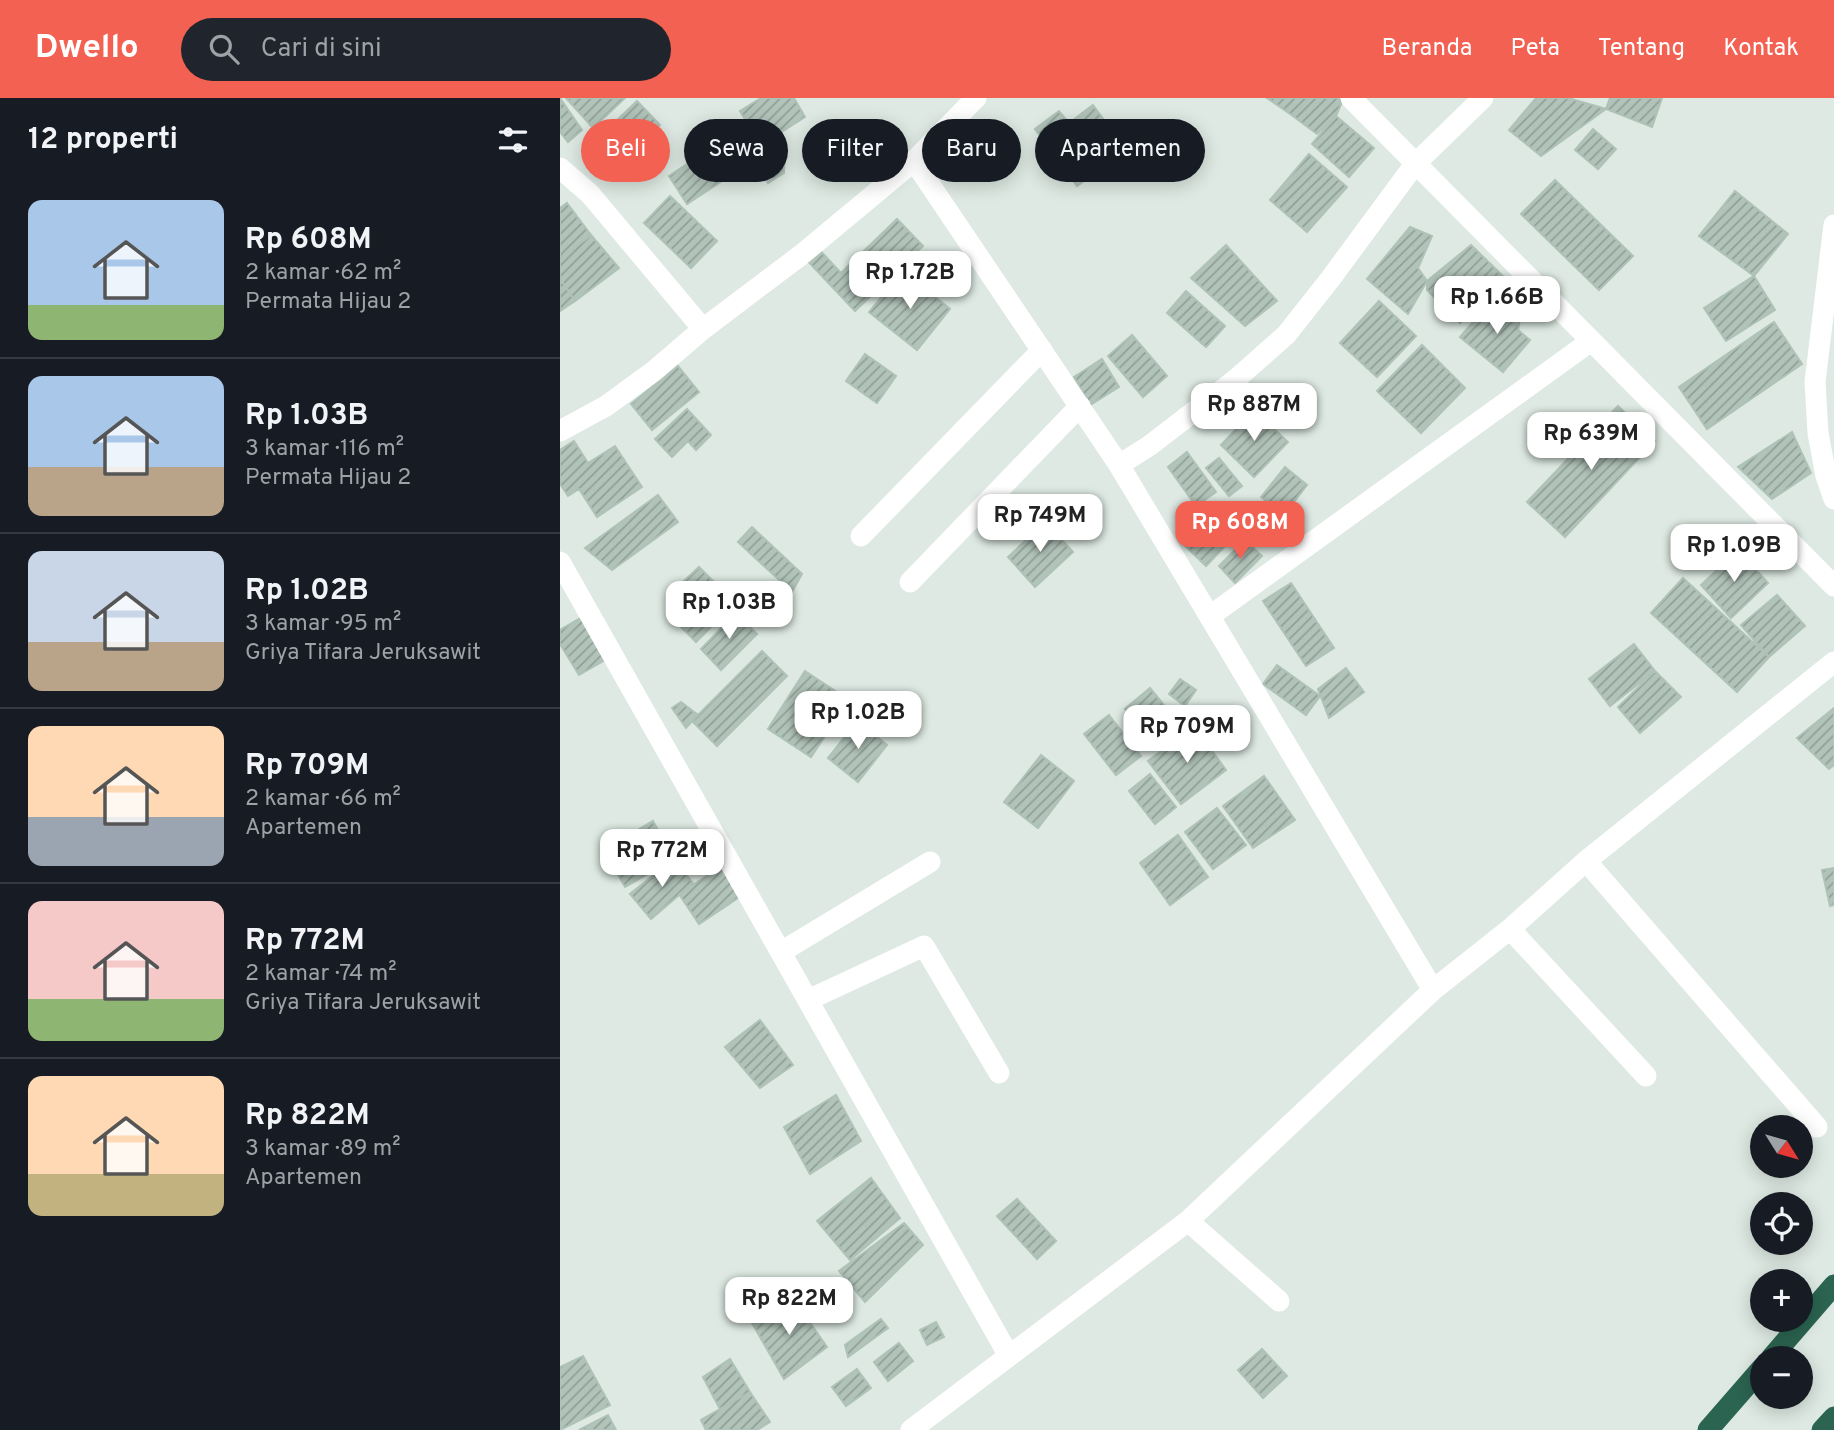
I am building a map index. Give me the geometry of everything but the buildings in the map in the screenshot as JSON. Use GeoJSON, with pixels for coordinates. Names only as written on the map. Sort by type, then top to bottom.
{"type":"FeatureCollection","features":[{"type":"Feature","properties":{"kind":"highway"},"geometry":{"type":"LineString","coordinates":[[1781,1346],[1834,1285]]}},
{"type":"Feature","properties":{"kind":"highway"},"geometry":{"type":"LineString","coordinates":[[1708,1430],[1750,1382]]}},
{"type":"Feature","properties":{"kind":"highway"},"geometry":{"type":"LineString","coordinates":[[1822,1430],[1834,1417]]}},
{"type":"Feature","properties":{"kind":"street"},"geometry":{"type":"LineString","coordinates":[[560,430],[606,406],[801,255],[914,161],[976,98]]}},
{"type":"Feature","properties":{"kind":"street"},"geometry":{"type":"LineString","coordinates":[[1350,98],[1834,586]]}},
{"type":"Feature","properties":{"kind":"street"},"geometry":{"type":"LineString","coordinates":[[1119,466],[1235,380],[1286,335],[1415,164],[1483,98]]}},
{"type":"Feature","properties":{"kind":"street"},"geometry":{"type":"LineString","coordinates":[[914,161],[1119,466],[1433,990]]}},
{"type":"Feature","properties":{"kind":"street"},"geometry":{"type":"LineString","coordinates":[[560,167],[590,194],[703,329]]}},
{"type":"Feature","properties":{"kind":"street"},"geometry":{"type":"LineString","coordinates":[[1834,225],[1815,382],[1818,433],[1826,476],[1834,499]]}},
{"type":"Feature","properties":{"kind":"street"},"geometry":{"type":"LineString","coordinates":[[1210,616],[1591,341]]}},
{"type":"Feature","properties":{"kind":"street"},"geometry":{"type":"LineString","coordinates":[[861,536],[1042,350]]}},
{"type":"Feature","properties":{"kind":"street"},"geometry":{"type":"LineString","coordinates":[[910,582],[1080,406]]}},
{"type":"Feature","properties":{"kind":"street"},"geometry":{"type":"LineString","coordinates":[[560,562],[1009,1356]]}},
{"type":"Feature","properties":{"kind":"street"},"geometry":{"type":"LineString","coordinates":[[911,1430],[1188,1221],[1433,990],[1510,929],[1586,861],[1834,662]]}},
{"type":"Feature","properties":{"kind":"street"},"geometry":{"type":"LineString","coordinates":[[1586,861],[1817,1127]]}},
{"type":"Feature","properties":{"kind":"street"},"geometry":{"type":"LineString","coordinates":[[781,953],[930,862]]}},
{"type":"Feature","properties":{"kind":"street"},"geometry":{"type":"LineString","coordinates":[[1510,929],[1646,1076]]}},
{"type":"Feature","properties":{"kind":"street"},"geometry":{"type":"LineString","coordinates":[[808,1000],[924,946],[999,1073]]}},
{"type":"Feature","properties":{"kind":"street"},"geometry":{"type":"LineString","coordinates":[[1188,1221],[1279,1301]]}}]}
